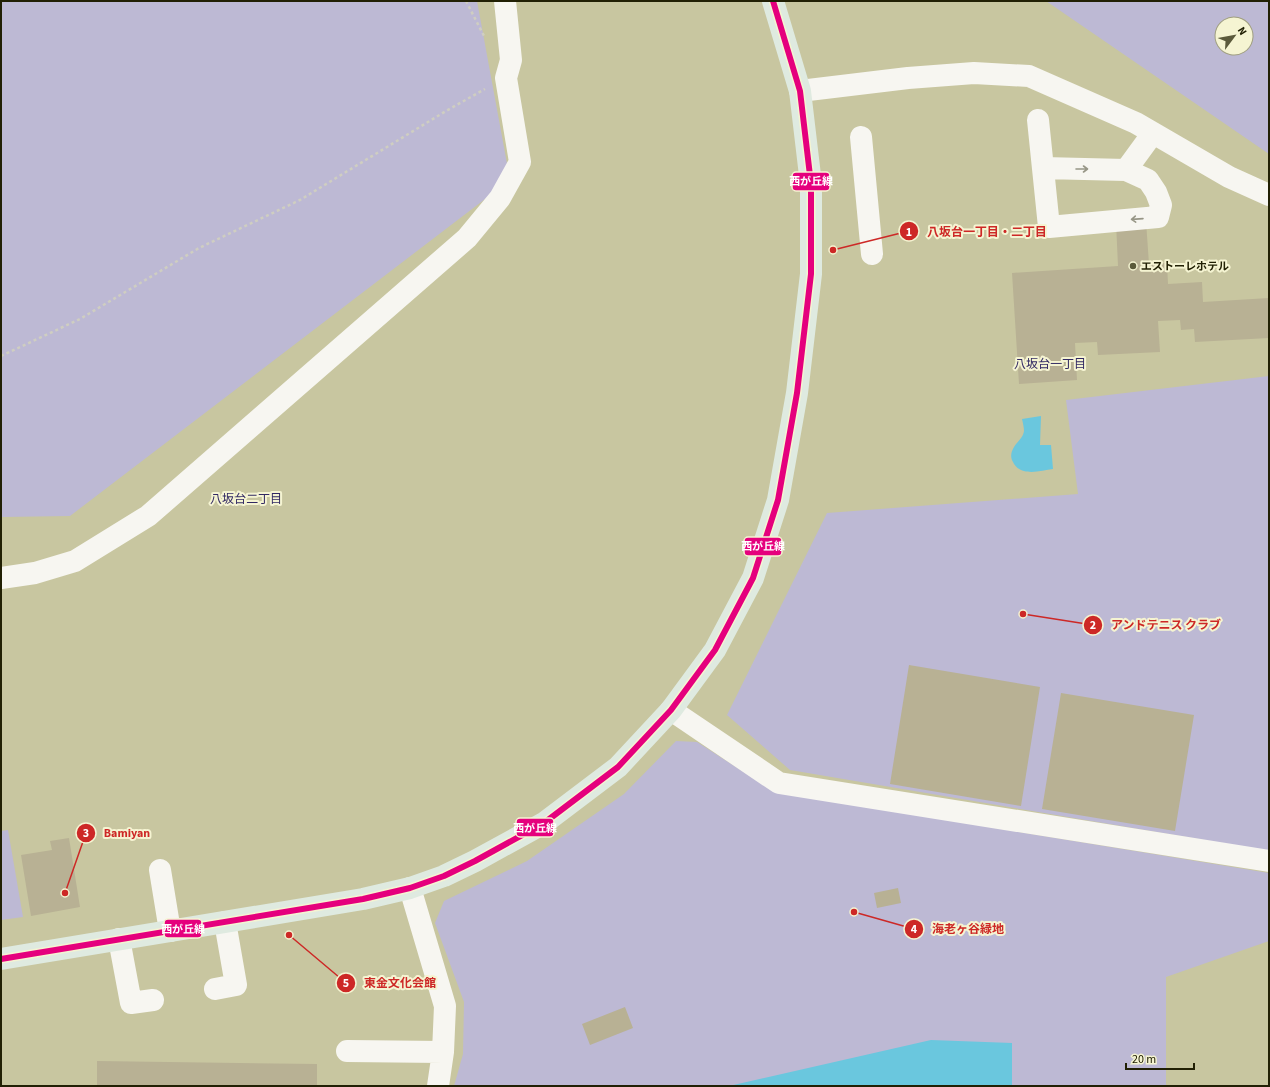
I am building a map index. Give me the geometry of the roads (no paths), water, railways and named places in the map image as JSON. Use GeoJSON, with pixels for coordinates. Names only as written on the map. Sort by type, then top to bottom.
{"type":"FeatureCollection","features":[{"type":"Feature","properties":{"kind":"main road"},"geometry":{"type":"LineString","coordinates":[[1,959],[363,899],[410,888],[444,876],[544,824],[618,767],[671,710],[715,650],[753,578],[778,500],[797,393],[811,274],[811,184],[800,91],[773,1]]}},
{"type":"Feature","properties":{"kind":"street"},"geometry":{"type":"LineString","coordinates":[[1,578],[35,573],[75,561],[148,516],[467,238],[500,198],[520,162],[506,78],[511,60],[505,1]]}},
{"type":"Feature","properties":{"kind":"street"},"geometry":{"type":"LineString","coordinates":[[800,91],[908,78],[974,73],[1030,76],[1136,123],[1229,177],[1269,195]]}},
{"type":"Feature","properties":{"kind":"street"},"geometry":{"type":"LineString","coordinates":[[1038,120],[1049,227],[1158,217],[1161,205],[1156,192],[1148,180],[1126,170],[1043,168]]}},
{"type":"Feature","properties":{"kind":"street"},"geometry":{"type":"LineString","coordinates":[[1126,170],[1153,133]]}},
{"type":"Feature","properties":{"kind":"street"},"geometry":{"type":"LineString","coordinates":[[861,137],[872,254]]}},
{"type":"Feature","properties":{"kind":"street"},"geometry":{"type":"LineString","coordinates":[[671,710],[779,783],[1269,860]]}},
{"type":"Feature","properties":{"kind":"street"},"geometry":{"type":"LineString","coordinates":[[160,870],[170,931]]}},
{"type":"Feature","properties":{"kind":"street"},"geometry":{"type":"LineString","coordinates":[[410,888],[445,1006],[443,1052],[438,1086]]}},
{"type":"Feature","properties":{"kind":"street"},"geometry":{"type":"LineString","coordinates":[[214,989],[236,985],[225,922]]}},
{"type":"Feature","properties":{"kind":"street"},"geometry":{"type":"LineString","coordinates":[[119,939],[131,1004],[153,1000]]}},
{"type":"Feature","properties":{"kind":"street"},"geometry":{"type":"LineString","coordinates":[[347,1052],[443,1052]]}},
{"type":"Feature","properties":{"kind":"water"},"geometry":{"type":"Polygon","coordinates":[[[1041,416],[1040,445],[1051,445],[1053,469],[1036,472],[1020,470],[1013,462],[1011,454],[1024,431],[1022,419],[1041,416]]]}},
{"type":"Feature","properties":{"kind":"water"},"geometry":{"type":"Polygon","coordinates":[[[931,1040],[1012,1043],[1012,1086],[729,1086],[931,1040]]]}},
{"type":"Feature","properties":{"kind":"place","name":"八坂台一丁目・二丁目"},"geometry":{"type":"Point","coordinates":[833,250]}},
{"type":"Feature","properties":{"kind":"place","name":"エストーレホテル"},"geometry":{"type":"Point","coordinates":[1133,266]}},
{"type":"Feature","properties":{"kind":"place","name":"アンドテニス クラブ"},"geometry":{"type":"Point","coordinates":[1023,614]}},
{"type":"Feature","properties":{"kind":"place","name":"Bamiyan"},"geometry":{"type":"Point","coordinates":[65,893]}},
{"type":"Feature","properties":{"kind":"place","name":"海老ヶ谷緑地"},"geometry":{"type":"Point","coordinates":[854,912]}},
{"type":"Feature","properties":{"kind":"place","name":"東金文化会館"},"geometry":{"type":"Point","coordinates":[289,935]}},
{"type":"Feature","properties":{"kind":"district","name":"八坂台一丁目"},"geometry":{"type":"Point","coordinates":[1050,364]}},
{"type":"Feature","properties":{"kind":"district","name":"八坂台二丁目"},"geometry":{"type":"Point","coordinates":[246,499]}}]}
